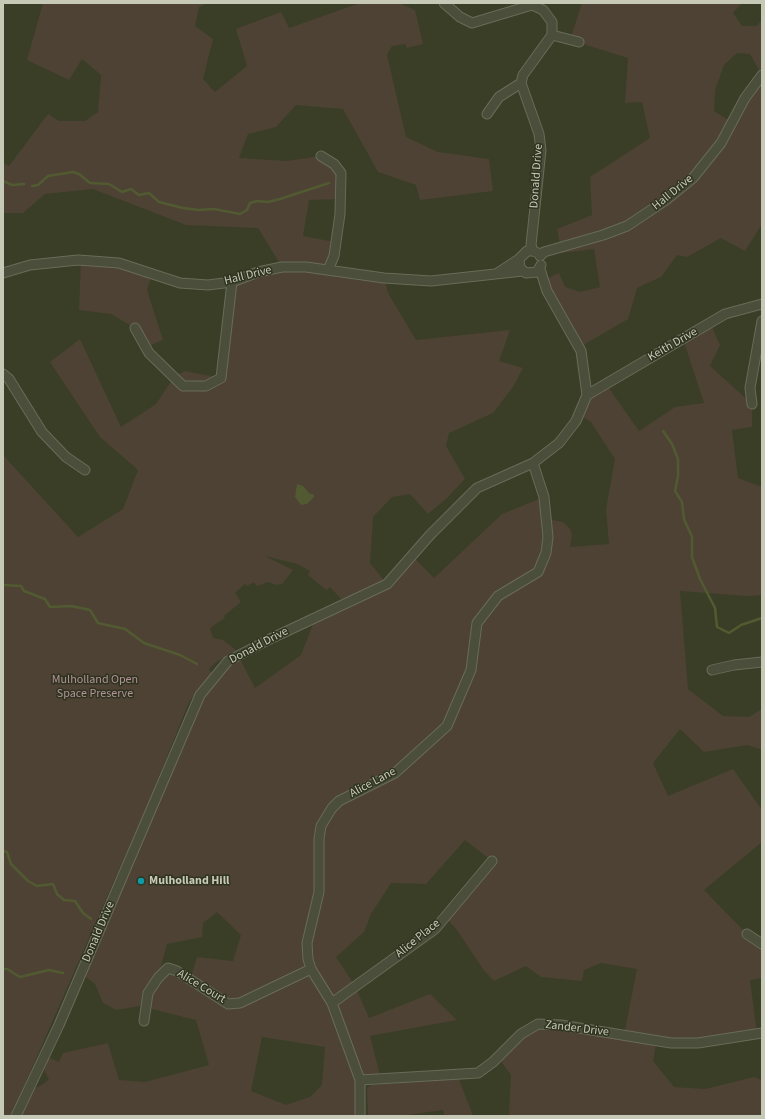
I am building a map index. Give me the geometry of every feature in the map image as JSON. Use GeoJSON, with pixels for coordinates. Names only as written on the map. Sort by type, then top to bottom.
{"type":"FeatureCollection","features":[{"type":"Feature","properties":{"kind":"street"},"geometry":{"type":"LineString","coordinates":[[444,3],[460,17],[472,23],[532,5],[543,10],[552,22],[552,35],[523,75],[521,83],[498,97],[487,114]]}},
{"type":"Feature","properties":{"kind":"street"},"geometry":{"type":"LineString","coordinates":[[552,35],[578,42]]}},
{"type":"Feature","properties":{"kind":"street","name":"Hall Drive"},"geometry":{"type":"LineString","coordinates":[[536,253],[603,235],[627,226],[666,200],[693,178],[721,142],[744,98],[762,75]]}},
{"type":"Feature","properties":{"kind":"street","name":"Donald Drive"},"geometry":{"type":"LineString","coordinates":[[521,83],[539,134],[541,150],[531,245],[536,253]]}},
{"type":"Feature","properties":{"kind":"street"},"geometry":{"type":"LineString","coordinates":[[321,156],[334,164],[341,173],[340,214],[334,256],[328,270]]}},
{"type":"Feature","properties":{"kind":"street"},"geometry":{"type":"LineString","coordinates":[[547,291],[519,265],[519,259],[524,253],[536,253],[542,263],[540,269],[547,291],[581,351],[587,395]]}},
{"type":"Feature","properties":{"kind":"street","name":"Hall Drive"},"geometry":{"type":"LineString","coordinates":[[496,274],[519,259]]}},
{"type":"Feature","properties":{"kind":"street","name":"Hall Drive"},"geometry":{"type":"LineString","coordinates":[[3,273],[30,265],[78,260],[119,263],[180,283],[208,285],[232,282],[258,272],[282,268],[306,267],[384,278],[431,281],[526,272]]}},
{"type":"Feature","properties":{"kind":"street"},"geometry":{"type":"LineString","coordinates":[[526,272],[537,272],[540,269]]}},
{"type":"Feature","properties":{"kind":"street"},"geometry":{"type":"LineString","coordinates":[[136,328],[149,353],[183,386],[206,386],[221,378],[232,282]]}},
{"type":"Feature","properties":{"kind":"street","name":"Keith Drive"},"geometry":{"type":"LineString","coordinates":[[587,395],[725,314],[762,304]]}},
{"type":"Feature","properties":{"kind":"street"},"geometry":{"type":"LineString","coordinates":[[752,404],[750,388],[762,321]]}},
{"type":"Feature","properties":{"kind":"street"},"geometry":{"type":"LineString","coordinates":[[3,374],[9,379],[42,432],[66,457],[85,470]]}},
{"type":"Feature","properties":{"kind":"street","name":"Donald Drive"},"geometry":{"type":"LineString","coordinates":[[16,1116],[59,1026],[200,694],[228,661],[270,639],[388,584],[430,535],[477,488],[532,463],[559,443],[576,421],[587,395]]}},
{"type":"Feature","properties":{"kind":"street","name":"Alice Lane"},"geometry":{"type":"LineString","coordinates":[[360,1116],[360,1080],[332,1003],[311,969],[308,959],[308,943],[319,892],[319,839],[321,826],[332,808],[348,795],[395,773],[447,726],[471,670],[477,623],[498,596],[538,572],[546,553],[548,537],[544,497],[532,463]]}},
{"type":"Feature","properties":{"kind":"street"},"geometry":{"type":"LineString","coordinates":[[712,670],[734,665],[762,662]]}},
{"type":"Feature","properties":{"kind":"street","name":"Alice Place"},"geometry":{"type":"LineString","coordinates":[[332,1003],[435,929],[492,861]]}},
{"type":"Feature","properties":{"kind":"street"},"geometry":{"type":"LineString","coordinates":[[747,934],[762,944]]}},
{"type":"Feature","properties":{"kind":"street","name":"Alice Court"},"geometry":{"type":"LineString","coordinates":[[144,1021],[148,993],[158,978],[168,968],[177,971],[228,1004],[240,1003],[311,969]]}},
{"type":"Feature","properties":{"kind":"street","name":"Zander Drive"},"geometry":{"type":"LineString","coordinates":[[360,1080],[478,1073],[493,1062],[521,1034],[538,1024],[561,1025],[671,1043],[698,1043],[762,1033]]}},
{"type":"Feature","properties":{"kind":"green space","name":"Mulholland Open Space Preserve"},"geometry":{"type":"Polygon","coordinates":[[[43,3],[208,3],[199,7],[195,26],[213,39],[203,79],[215,92],[247,66],[236,29],[281,12],[289,28],[360,3],[399,3],[415,10],[423,44],[407,48],[405,44],[392,46],[387,55],[406,137],[438,152],[489,159],[493,191],[420,200],[416,185],[378,172],[343,109],[296,105],[276,127],[248,134],[239,158],[287,161],[321,156],[341,173],[340,199],[309,200],[303,236],[335,242],[328,270],[384,278],[388,293],[416,340],[510,330],[499,361],[523,368],[513,387],[493,413],[449,433],[446,446],[465,479],[447,498],[428,514],[410,494],[392,497],[373,517],[370,563],[387,584],[412,556],[434,578],[502,514],[544,497],[547,519],[563,522],[570,529],[572,535],[570,547],[609,544],[606,509],[615,459],[591,422],[579,415],[587,395],[606,384],[639,431],[675,407],[704,403],[683,339],[710,323],[720,345],[710,366],[752,404],[752,427],[732,430],[738,478],[762,487],[762,595],[747,596],[680,591],[688,689],[723,716],[749,717],[762,709],[762,750],[748,745],[704,752],[680,729],[653,763],[668,796],[733,769],[762,810],[762,842],[704,890],[747,934],[762,944],[762,978],[750,980],[757,1034],[698,1043],[657,1040],[653,1061],[674,1087],[705,1089],[754,1077],[762,1080],[762,1116],[509,1116],[511,1075],[498,1057],[538,1024],[624,1035],[637,969],[601,963],[584,970],[582,981],[541,977],[526,966],[494,981],[483,969],[457,930],[445,917],[492,861],[465,840],[426,884],[391,883],[371,914],[364,932],[336,957],[355,986],[369,1018],[430,994],[457,1020],[370,1036],[381,1079],[360,1080],[360,1116],[16,1116],[28,1091],[42,1085],[49,1079],[41,1064],[45,1056],[59,1062],[63,1053],[108,1043],[119,1080],[145,1082],[209,1065],[196,1020],[140,1006],[116,1010],[103,1003],[95,984],[81,973],[200,695],[238,655],[255,688],[301,655],[315,619],[383,586],[341,599],[330,587],[326,590],[308,575],[310,571],[297,564],[265,556],[293,570],[282,584],[276,585],[268,582],[257,586],[254,582],[247,586],[245,584],[235,593],[241,602],[224,616],[225,618],[210,628],[213,638],[223,640],[236,650],[215,663],[209,669],[212,673],[189,702],[149,801],[11,1116],[3,1116],[3,455],[78,537],[123,509],[138,470],[100,437],[50,362],[80,339],[121,427],[156,404],[174,377],[185,371],[221,378],[232,282],[282,267],[258,228],[186,225],[93,189],[45,194],[23,213],[3,213],[3,163],[9,166],[48,114],[59,121],[85,121],[98,112],[101,75],[82,59],[69,80],[27,60],[43,3]],[[217,912],[203,923],[202,937],[167,944],[158,977],[168,968],[190,980],[197,957],[233,961],[241,935],[217,912]],[[262,1037],[251,1091],[286,1105],[310,1097],[322,1085],[325,1047],[262,1037]]]}},
{"type":"Feature","properties":{"kind":"green space"},"geometry":{"type":"Polygon","coordinates":[[[582,3],[742,3],[733,13],[742,26],[757,26],[762,19],[762,75],[762,224],[745,251],[721,238],[687,257],[677,255],[661,277],[637,288],[628,319],[585,344],[581,351],[544,280],[559,273],[565,287],[580,292],[600,287],[594,249],[562,253],[557,229],[592,215],[590,177],[650,138],[642,102],[625,103],[628,58],[570,40],[582,3]],[[737,53],[724,65],[715,90],[714,111],[732,122],[762,75],[750,54],[737,53]]]}},
{"type":"Feature","properties":{"kind":"green space"},"geometry":{"type":"Polygon","coordinates":[[[81,261],[152,273],[147,290],[163,340],[146,347],[135,328],[111,314],[79,310],[81,261]]]}},
{"type":"Feature","properties":{"kind":"green space"},"geometry":{"type":"Polygon","coordinates":[[[458,1077],[473,1116],[445,1116],[443,1110],[400,1116],[368,1116],[367,1088],[372,1085],[458,1077]]]}},
{"type":"Feature","properties":{"kind":"shaded area"},"geometry":{"type":"Polygon","coordinates":[[[297,484],[303,486],[309,493],[314,495],[314,497],[307,504],[301,505],[295,497],[297,484]]]}},
{"type":"Feature","properties":{"kind":"waterway"},"geometry":{"type":"LineString","coordinates":[[32,186],[38,185],[48,176],[73,172],[79,174],[90,183],[109,184],[122,192],[131,189],[139,195],[149,193],[159,202],[183,208],[199,210],[214,209],[240,214],[247,210],[250,203],[257,201],[268,202],[280,199],[329,183]]}},
{"type":"Feature","properties":{"kind":"waterway"},"geometry":{"type":"LineString","coordinates":[[3,181],[12,185],[24,184]]}},
{"type":"Feature","properties":{"kind":"waterway"},"geometry":{"type":"LineString","coordinates":[[663,431],[672,444],[678,459],[678,476],[675,491],[682,502],[684,519],[692,537],[692,557],[700,579],[715,608],[717,627],[729,633],[741,625],[762,618]]}},
{"type":"Feature","properties":{"kind":"waterway"},"geometry":{"type":"LineString","coordinates":[[3,585],[21,586],[24,591],[45,599],[50,607],[71,606],[90,610],[98,623],[125,629],[144,643],[180,655],[197,664]]}},
{"type":"Feature","properties":{"kind":"waterway"},"geometry":{"type":"LineString","coordinates":[[3,851],[7,852],[11,864],[28,881],[37,886],[53,884],[57,894],[64,900],[75,901],[83,913],[91,919]]}},
{"type":"Feature","properties":{"kind":"waterway"},"geometry":{"type":"LineString","coordinates":[[3,969],[7,969],[20,977],[49,970],[63,973]]}},
{"type":"Feature","properties":{"kind":"place","name":"Mulholland Hill"},"geometry":{"type":"Point","coordinates":[141,881]}}]}
